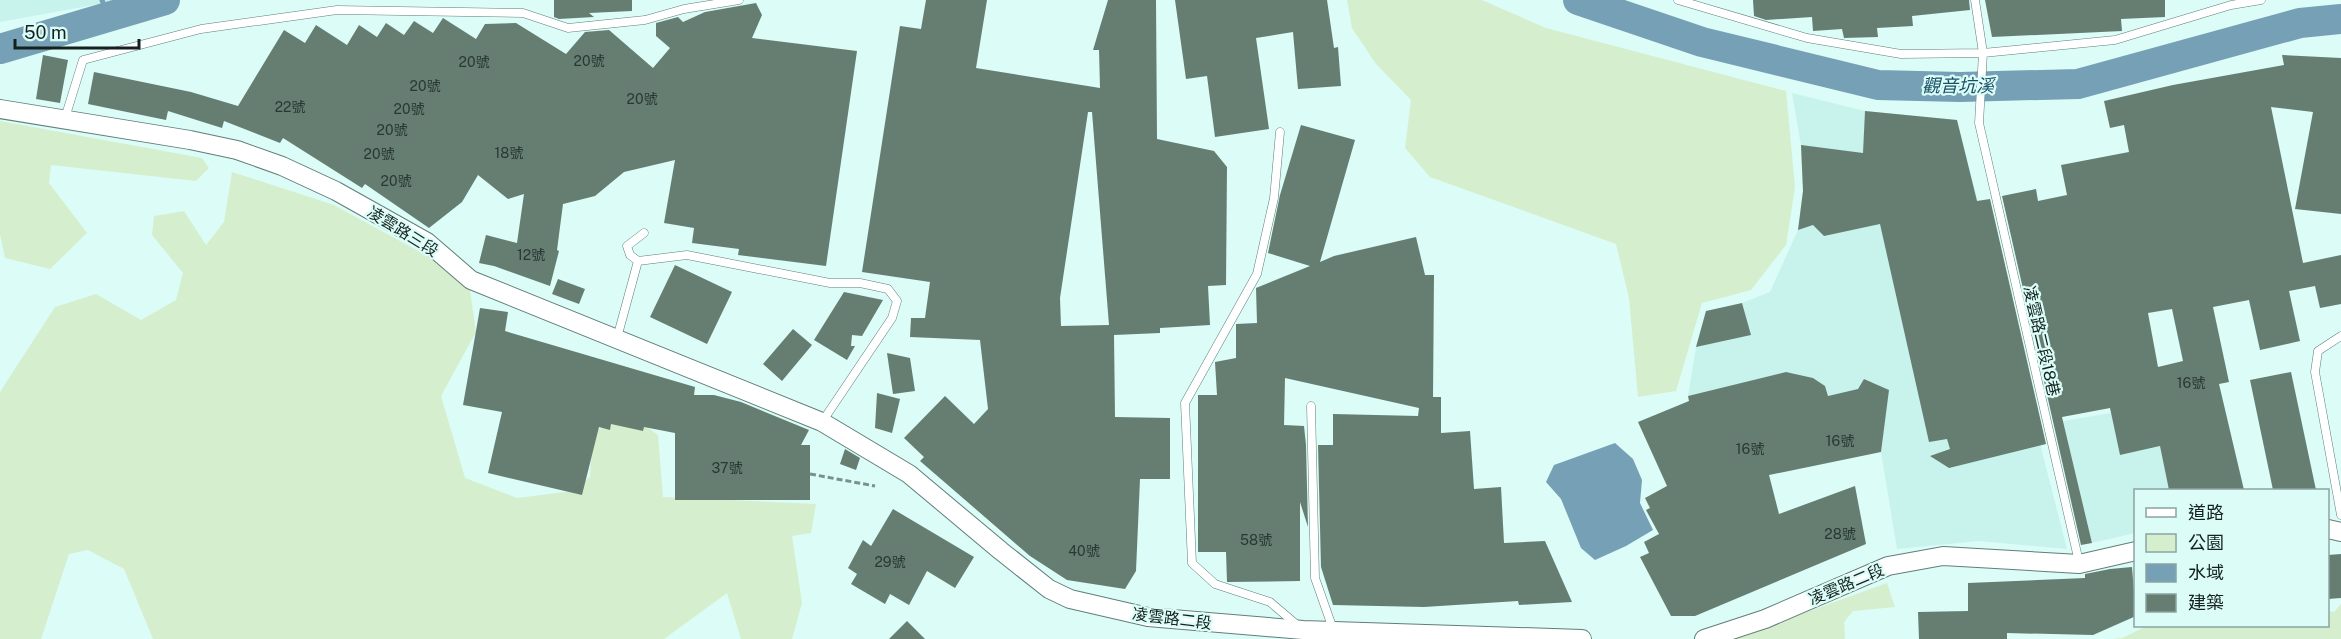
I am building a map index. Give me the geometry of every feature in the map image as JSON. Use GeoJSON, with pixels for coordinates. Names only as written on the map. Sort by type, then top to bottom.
{"type":"FeatureCollection","features":[{"type":"Feature","properties":{"kind":"street","name":"凌雲路三段"},"geometry":{"type":"LineString","coordinates":[[0,109],[202,142],[237,150],[282,166],[336,190],[427,242],[471,280],[822,422]]}},
{"type":"Feature","properties":{"kind":"street","name":"凌雲路二段"},"geometry":{"type":"LineString","coordinates":[[822,422],[909,474],[1009,558],[1049,589],[1070,599],[1148,617],[1303,630],[1582,639]]}},
{"type":"Feature","properties":{"kind":"street","name":"凌雲路二段"},"geometry":{"type":"LineString","coordinates":[[1704,639],[1765,619],[1887,566],[1943,556],[2079,564],[2134,551]]}},
{"type":"Feature","properties":{"kind":"lane"},"geometry":{"type":"LineString","coordinates":[[65,120],[83,60],[201,29],[337,10],[523,13],[568,28],[645,20],[684,9],[739,0]]}},
{"type":"Feature","properties":{"kind":"lane"},"geometry":{"type":"LineString","coordinates":[[1678,0],[1706,4],[1807,38],[1901,54],[1983,53],[2115,40],[2231,6],[2261,0]]}},
{"type":"Feature","properties":{"kind":"lane"},"geometry":{"type":"LineString","coordinates":[[1975,0],[1983,53]]}},
{"type":"Feature","properties":{"kind":"lane","name":"凌雲路二段18巷"},"geometry":{"type":"LineString","coordinates":[[1983,53],[1979,123],[2079,564]]}},
{"type":"Feature","properties":{"kind":"lane"},"geometry":{"type":"LineString","coordinates":[[1280,132],[1274,198],[1257,274],[1185,403],[1192,563],[1215,584],[1270,602],[1303,630]]}},
{"type":"Feature","properties":{"kind":"lane"},"geometry":{"type":"LineString","coordinates":[[644,233],[627,246],[630,255],[638,261],[687,255],[830,283],[860,283],[888,289],[894,294],[897,301],[892,318],[822,422]]}},
{"type":"Feature","properties":{"kind":"lane"},"geometry":{"type":"LineString","coordinates":[[617,338],[638,261]]}},
{"type":"Feature","properties":{"kind":"lane"},"geometry":{"type":"LineString","coordinates":[[2341,336],[2318,351],[2315,372],[2341,515]]}},
{"type":"Feature","properties":{"kind":"lane"},"geometry":{"type":"LineString","coordinates":[[1311,406],[1315,578],[1333,631]]}},
{"type":"Feature","properties":{"kind":"path"},"geometry":{"type":"LineString","coordinates":[[810,474],[875,486]]}},
{"type":"Feature","properties":{"kind":"shaded area"},"geometry":{"type":"Polygon","coordinates":[[[0,0],[116,0],[116,1],[0,22],[0,0]]]}},
{"type":"Feature","properties":{"kind":"shaded area"},"geometry":{"type":"Polygon","coordinates":[[[1792,93],[1865,111],[1957,120],[2067,549],[1979,541],[1897,549],[1881,452],[1888,390],[1864,379],[1858,389],[1828,396],[1825,386],[1813,378],[1786,372],[1688,396],[1696,347],[1750,335],[1742,303],[1770,292],[1798,230],[1803,191],[1801,145],[1792,93]]]}},
{"type":"Feature","properties":{"kind":"shaded area"},"geometry":{"type":"Polygon","coordinates":[[[2111,413],[2120,455],[2166,445],[2177,459],[2184,489],[2134,489],[2134,533],[2092,543],[2063,421],[2111,413]]]}},
{"type":"Feature","properties":{"kind":"green space"},"geometry":{"type":"Polygon","coordinates":[[[1347,0],[1482,0],[1546,28],[1786,91],[1795,187],[1786,245],[1751,290],[1702,303],[1676,391],[1638,397],[1629,298],[1616,244],[1430,177],[1405,148],[1411,100],[1376,64],[1352,28],[1347,0]]]}},
{"type":"Feature","properties":{"kind":"green space"},"geometry":{"type":"Polygon","coordinates":[[[0,121],[202,158],[209,168],[196,181],[51,165],[49,183],[87,233],[50,269],[5,258],[0,234],[0,121]]]}},
{"type":"Feature","properties":{"kind":"green space"},"geometry":{"type":"Polygon","coordinates":[[[232,172],[334,205],[446,266],[470,290],[476,332],[441,396],[465,478],[517,498],[573,491],[590,477],[593,431],[633,417],[658,435],[663,497],[816,504],[811,533],[792,536],[802,603],[792,639],[741,639],[727,593],[664,639],[153,639],[124,569],[88,550],[69,554],[41,639],[0,639],[0,392],[55,307],[96,294],[141,320],[176,300],[183,273],[152,235],[154,216],[184,211],[206,245],[224,222],[232,172]]]}},
{"type":"Feature","properties":{"kind":"green space"},"geometry":{"type":"Polygon","coordinates":[[[1887,583],[1895,607],[1853,611],[1844,622],[1845,639],[1732,639],[1887,583]]]}},
{"type":"Feature","properties":{"kind":"green space"},"geometry":{"type":"Polygon","coordinates":[[[2341,604],[2341,639],[2112,639],[2122,638],[2145,627],[2329,627],[2329,611],[2334,612],[2341,604]]]}},
{"type":"Feature","properties":{"kind":"water"},"geometry":{"type":"Polygon","coordinates":[[[1615,443],[1633,459],[1642,480],[1640,503],[1653,530],[1626,546],[1595,560],[1581,548],[1561,499],[1546,482],[1554,465],[1615,443]]]}},
{"type":"Feature","properties":{"kind":"building"},"geometry":{"type":"Polygon","coordinates":[[[554,0],[632,0],[632,11],[589,13],[594,17],[559,19],[554,17],[554,0]]]}},
{"type":"Feature","properties":{"kind":"building"},"geometry":{"type":"Polygon","coordinates":[[[926,0],[987,0],[976,68],[1100,88],[1099,50],[1093,50],[1108,0],[1156,0],[1157,139],[1214,151],[1227,167],[1226,285],[1208,286],[1210,325],[1160,328],[1160,333],[1114,335],[1115,417],[1170,418],[1170,479],[1140,479],[1136,571],[1125,589],[1067,580],[1030,556],[920,461],[924,457],[904,438],[945,396],[974,424],[988,409],[980,340],[910,337],[911,318],[925,318],[930,282],[862,272],[900,26],[921,29],[926,0]],[[1088,112],[1060,298],[1061,326],[1109,325],[1092,112],[1088,112]]]}},
{"type":"Feature","properties":{"kind":"building"},"geometry":{"type":"Polygon","coordinates":[[[1175,0],[1327,0],[1334,48],[1338,47],[1341,86],[1298,89],[1293,32],[1256,38],[1269,129],[1215,137],[1207,76],[1186,79],[1175,0]]]}},
{"type":"Feature","properties":{"kind":"building"},"geometry":{"type":"Polygon","coordinates":[[[1753,0],[1969,0],[1970,10],[1912,16],[1913,26],[1877,28],[1878,37],[1844,38],[1842,29],[1813,31],[1812,17],[1766,20],[1754,16],[1753,0]]]}},
{"type":"Feature","properties":{"kind":"building"},"geometry":{"type":"Polygon","coordinates":[[[1985,0],[2165,0],[2165,17],[2121,19],[2122,31],[1992,37],[1985,0]]]}},
{"type":"Feature","properties":{"kind":"building"},"geometry":{"type":"Polygon","coordinates":[[[756,3],[762,15],[752,38],[857,51],[826,266],[738,255],[739,249],[692,243],[694,228],[664,223],[675,160],[624,172],[595,196],[563,204],[557,250],[559,251],[550,286],[479,263],[486,235],[517,243],[524,194],[508,199],[478,175],[462,202],[429,228],[365,184],[362,188],[283,138],[280,143],[224,121],[222,128],[168,111],[166,120],[88,104],[94,72],[191,92],[238,106],[284,30],[305,43],[316,25],[347,45],[359,25],[377,37],[386,23],[404,35],[414,21],[433,33],[443,18],[476,39],[485,24],[516,23],[566,54],[585,32],[609,30],[653,68],[670,48],[656,36],[656,23],[678,17],[683,22],[705,12],[756,3]]]}},
{"type":"Feature","properties":{"kind":"building"},"geometry":{"type":"Polygon","coordinates":[[[43,55],[68,60],[60,103],[36,99],[43,55]]]}},
{"type":"Feature","properties":{"kind":"building"},"geometry":{"type":"Polygon","coordinates":[[[2282,55],[2341,58],[2341,214],[2295,209],[2313,112],[2271,107],[2303,263],[2341,255],[2341,304],[2320,308],[2315,286],[2289,291],[2300,341],[2260,350],[2249,300],[2213,307],[2229,382],[2219,384],[2244,489],[2169,489],[2160,446],[2120,455],[2110,408],[2062,417],[2092,543],[2081,545],[2002,196],[2036,189],[2038,201],[2067,195],[2061,165],[2129,152],[2124,125],[2110,128],[2104,101],[2173,85],[2284,65],[2282,55]],[[2172,309],[2148,313],[2158,367],[2183,361],[2172,309]]]}},
{"type":"Feature","properties":{"kind":"building"},"geometry":{"type":"Polygon","coordinates":[[[1865,111],[1957,120],[1977,201],[1990,199],[2046,444],[1949,468],[1930,456],[1950,449],[1947,439],[1929,442],[1880,224],[1824,236],[1813,225],[1798,230],[1803,191],[1801,145],[1863,153],[1865,111]]]}},
{"type":"Feature","properties":{"kind":"building"},"geometry":{"type":"Polygon","coordinates":[[[1301,125],[1355,140],[1320,262],[1334,256],[1416,237],[1425,275],[1434,275],[1433,397],[1441,397],[1441,433],[1470,431],[1474,489],[1501,487],[1504,543],[1545,541],[1572,602],[1519,605],[1518,601],[1424,607],[1333,605],[1321,567],[1318,445],[1333,445],[1333,414],[1418,416],[1419,408],[1285,378],[1284,425],[1304,426],[1306,445],[1308,527],[1300,502],[1300,581],[1227,582],[1226,552],[1198,552],[1198,395],[1217,395],[1215,362],[1236,358],[1236,324],[1257,323],[1256,288],[1310,266],[1268,253],[1280,195],[1301,125]]]}},
{"type":"Feature","properties":{"kind":"building"},"geometry":{"type":"Polygon","coordinates":[[[675,265],[732,292],[707,344],[650,317],[675,265]]]}},
{"type":"Feature","properties":{"kind":"building"},"geometry":{"type":"Polygon","coordinates":[[[558,279],[585,289],[579,304],[552,294],[558,279]]]}},
{"type":"Feature","properties":{"kind":"building"},"geometry":{"type":"Polygon","coordinates":[[[844,292],[883,300],[862,336],[852,335],[851,346],[855,346],[847,360],[814,340],[844,292]]]}},
{"type":"Feature","properties":{"kind":"building"},"geometry":{"type":"Polygon","coordinates":[[[1742,303],[1751,335],[1696,347],[1706,311],[1742,303]]]}},
{"type":"Feature","properties":{"kind":"building"},"geometry":{"type":"Polygon","coordinates":[[[480,308],[508,312],[505,331],[695,387],[694,395],[714,395],[741,402],[809,430],[801,445],[810,445],[810,500],[675,500],[675,433],[644,427],[643,431],[611,424],[610,430],[599,427],[582,495],[488,473],[502,412],[463,405],[480,308]]]}},
{"type":"Feature","properties":{"kind":"building"},"geometry":{"type":"Polygon","coordinates":[[[793,329],[812,345],[782,381],[763,364],[793,329]]]}},
{"type":"Feature","properties":{"kind":"building"},"geometry":{"type":"Polygon","coordinates":[[[887,353],[910,358],[915,391],[893,394],[887,353]]]}},
{"type":"Feature","properties":{"kind":"building"},"geometry":{"type":"Polygon","coordinates":[[[1786,372],[1813,378],[1825,386],[1828,396],[1858,389],[1864,379],[1889,390],[1881,452],[1769,475],[1779,514],[1855,486],[1866,544],[1695,616],[1671,616],[1640,557],[1649,553],[1644,542],[1659,534],[1646,510],[1650,508],[1645,498],[1667,486],[1638,422],[1689,401],[1688,396],[1786,372]]]}},
{"type":"Feature","properties":{"kind":"building"},"geometry":{"type":"Polygon","coordinates":[[[2291,372],[2316,489],[2273,489],[2250,380],[2291,372]]]}},
{"type":"Feature","properties":{"kind":"building"},"geometry":{"type":"Polygon","coordinates":[[[877,393],[900,399],[892,433],[875,428],[877,393]]]}},
{"type":"Feature","properties":{"kind":"building"},"geometry":{"type":"Polygon","coordinates":[[[845,449],[860,458],[856,470],[840,464],[845,449]]]}},
{"type":"Feature","properties":{"kind":"building"},"geometry":{"type":"Polygon","coordinates":[[[893,509],[974,557],[955,588],[927,571],[909,605],[890,594],[885,604],[851,584],[857,574],[848,568],[863,540],[871,546],[893,509]]]}},
{"type":"Feature","properties":{"kind":"building"},"geometry":{"type":"Polygon","coordinates":[[[2341,554],[2341,598],[2329,599],[2329,555],[2341,554]]]}},
{"type":"Feature","properties":{"kind":"building"},"geometry":{"type":"Polygon","coordinates":[[[2132,567],[2134,617],[2093,635],[2007,633],[2007,639],[1919,639],[1918,612],[1968,611],[1968,583],[2085,578],[2085,574],[2132,567]]]}},
{"type":"Feature","properties":{"kind":"building"},"geometry":{"type":"Polygon","coordinates":[[[907,621],[925,639],[889,639],[907,621]]]}},
{"type":"Feature","properties":{"kind":"waterway"},"geometry":{"type":"LineString","coordinates":[[102,0],[109,18]]}},
{"type":"Feature","properties":{"kind":"waterway","name":"觀音坑溪"},"geometry":{"type":"LineString","coordinates":[[0,49],[165,0]]}},
{"type":"Feature","properties":{"kind":"waterway","name":"觀音坑溪"},"geometry":{"type":"LineString","coordinates":[[1578,0],[1702,42],[1878,85],[1960,87],[2078,84],[2300,23],[2341,19]]}}]}
